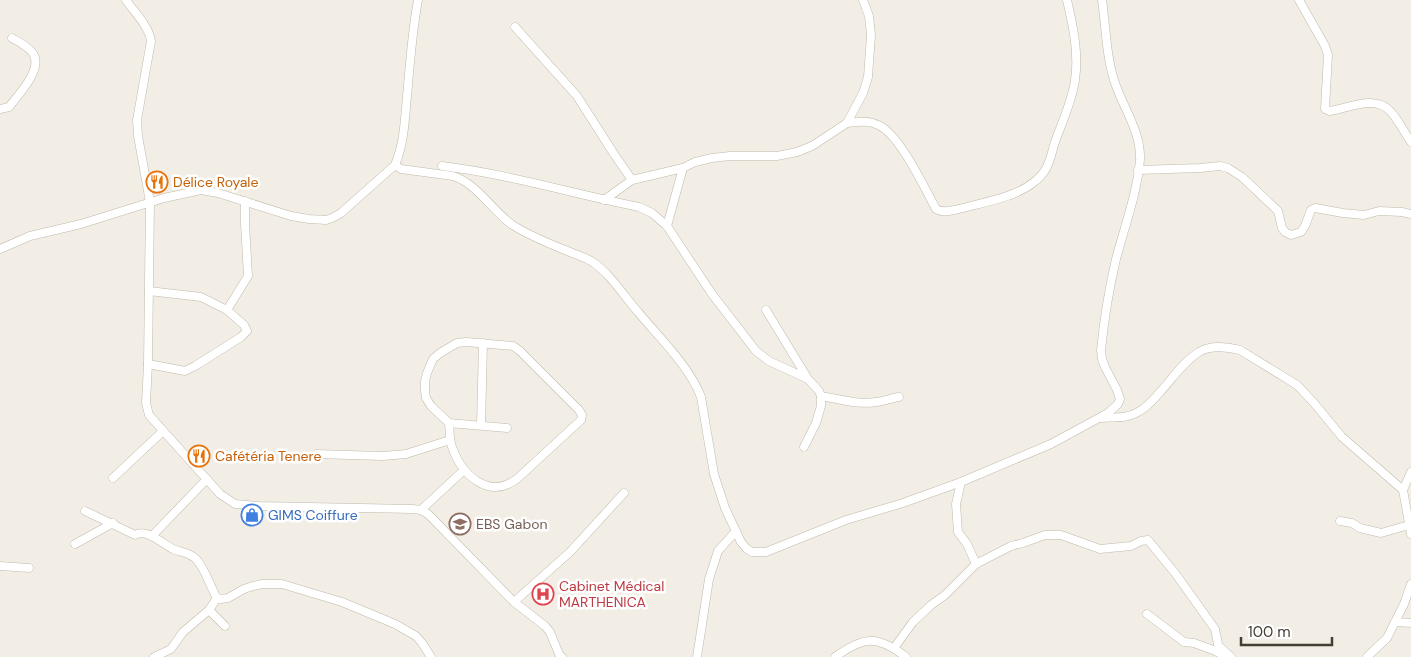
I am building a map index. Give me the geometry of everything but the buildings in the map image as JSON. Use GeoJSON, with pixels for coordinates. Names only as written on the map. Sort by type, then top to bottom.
{"type":"FeatureCollection","features":[{"type":"Feature","properties":{"kind":"street"},"geometry":{"type":"LineString","coordinates":[[126,0],[145,26],[151,41],[137,120],[138,136],[150,202],[146,403],[150,415],[207,480],[235,504],[421,510],[428,514],[514,602],[545,626],[562,657]]}},
{"type":"Feature","properties":{"kind":"street"},"geometry":{"type":"LineString","coordinates":[[0,249],[25,238],[81,224],[150,202],[201,190],[218,192],[300,218],[326,220],[341,213],[395,165],[399,157],[405,123],[413,22],[418,0]]}},
{"type":"Feature","properties":{"kind":"street"},"geometry":{"type":"LineString","coordinates":[[604,200],[632,180],[683,168],[695,162],[730,156],[777,156],[797,152],[812,146],[847,123],[863,93],[868,77],[870,29],[869,16],[863,0]]}},
{"type":"Feature","properties":{"kind":"street"},"geometry":{"type":"LineString","coordinates":[[847,123],[867,122],[883,127],[889,132],[900,146],[936,209],[939,211],[955,210],[1019,192],[1034,183],[1045,172],[1072,96],[1076,56],[1073,24],[1068,0]]}},
{"type":"Feature","properties":{"kind":"street"},"geometry":{"type":"LineString","coordinates":[[395,165],[402,169],[448,175],[461,179],[474,189],[497,213],[514,226],[590,261],[606,275],[684,367],[698,388],[716,482],[725,508],[746,549],[752,552],[766,552],[846,520],[903,503],[961,482],[1052,444],[1114,409],[1118,404],[1120,399],[1104,367],[1101,350],[1113,272],[1140,157],[1134,129],[1111,70],[1102,0]]}},
{"type":"Feature","properties":{"kind":"street"},"geometry":{"type":"LineString","coordinates":[[1299,0],[1328,55],[1325,109],[1330,111],[1371,103],[1382,105],[1392,112],[1411,142]]}},
{"type":"Feature","properties":{"kind":"street"},"geometry":{"type":"LineString","coordinates":[[515,27],[577,96],[632,180]]}},
{"type":"Feature","properties":{"kind":"street"},"geometry":{"type":"LineString","coordinates":[[0,109],[9,107],[32,76],[36,66],[34,54],[12,38]]}},
{"type":"Feature","properties":{"kind":"street"},"geometry":{"type":"LineString","coordinates":[[442,166],[515,179],[644,209],[667,226],[712,294],[756,351],[769,361],[808,379]]}},
{"type":"Feature","properties":{"kind":"street"},"geometry":{"type":"LineString","coordinates":[[1138,170],[1220,166],[1228,168],[1242,177],[1278,211],[1282,228],[1291,235],[1301,232],[1311,210],[1315,208],[1343,214],[1364,214],[1379,211],[1411,214]]}},
{"type":"Feature","properties":{"kind":"street"},"geometry":{"type":"LineString","coordinates":[[667,226],[683,168]]}},
{"type":"Feature","properties":{"kind":"street"},"geometry":{"type":"LineString","coordinates":[[227,310],[248,276],[245,201]]}},
{"type":"Feature","properties":{"kind":"street"},"geometry":{"type":"LineString","coordinates":[[148,364],[185,370],[195,366],[241,337],[246,333],[247,328],[227,310],[200,296],[149,291]]}},
{"type":"Feature","properties":{"kind":"street"},"geometry":{"type":"LineString","coordinates":[[766,310],[808,379],[821,396],[821,406],[816,422],[804,447]]}},
{"type":"Feature","properties":{"kind":"street"},"geometry":{"type":"LineString","coordinates":[[449,423],[450,440],[457,459],[464,470],[479,484],[492,487],[505,486],[518,478],[574,428],[581,418],[579,410],[520,350],[513,346],[483,343],[457,343],[433,359],[425,381],[426,398],[431,406],[449,423],[507,428]]}},
{"type":"Feature","properties":{"kind":"street"},"geometry":{"type":"LineString","coordinates":[[481,425],[483,343]]}},
{"type":"Feature","properties":{"kind":"street"},"geometry":{"type":"LineString","coordinates":[[1099,418],[1128,417],[1138,413],[1153,401],[1179,369],[1199,352],[1215,348],[1232,348],[1240,350],[1297,386],[1342,437],[1403,490]]}},
{"type":"Feature","properties":{"kind":"street"},"geometry":{"type":"LineString","coordinates":[[821,396],[863,402],[875,402],[899,396]]}},
{"type":"Feature","properties":{"kind":"street"},"geometry":{"type":"LineString","coordinates":[[113,478],[163,431]]}},
{"type":"Feature","properties":{"kind":"street"},"geometry":{"type":"LineString","coordinates":[[316,454],[383,456],[406,454],[450,440]]}},
{"type":"Feature","properties":{"kind":"street"},"geometry":{"type":"LineString","coordinates":[[421,510],[464,470]]}},
{"type":"Feature","properties":{"kind":"street"},"geometry":{"type":"LineString","coordinates":[[1411,472],[1403,490],[1411,534]]}},
{"type":"Feature","properties":{"kind":"street"},"geometry":{"type":"LineString","coordinates":[[152,536],[207,480]]}},
{"type":"Feature","properties":{"kind":"street"},"geometry":{"type":"LineString","coordinates":[[961,482],[956,504],[958,532],[970,549],[976,564]]}},
{"type":"Feature","properties":{"kind":"street"},"geometry":{"type":"LineString","coordinates":[[514,602],[570,552],[624,493]]}},
{"type":"Feature","properties":{"kind":"street"},"geometry":{"type":"LineString","coordinates":[[85,511],[136,535],[138,533],[152,536],[172,549],[190,554],[203,569],[217,598]]}},
{"type":"Feature","properties":{"kind":"street"},"geometry":{"type":"LineString","coordinates":[[1340,521],[1381,533],[1409,525]]}},
{"type":"Feature","properties":{"kind":"street"},"geometry":{"type":"LineString","coordinates":[[75,544],[112,523]]}},
{"type":"Feature","properties":{"kind":"street"},"geometry":{"type":"LineString","coordinates":[[697,657],[709,579],[718,551],[736,531]]}},
{"type":"Feature","properties":{"kind":"street"},"geometry":{"type":"LineString","coordinates":[[894,648],[913,622],[945,595],[976,564],[1011,546],[1045,535],[1061,535],[1100,549],[1132,546],[1141,541],[1148,540],[1151,542],[1215,629],[1219,646],[1231,657]]}},
{"type":"Feature","properties":{"kind":"street"},"geometry":{"type":"LineString","coordinates":[[0,566],[29,568]]}},
{"type":"Feature","properties":{"kind":"street"},"geometry":{"type":"LineString","coordinates":[[217,598],[228,598],[262,584],[282,584],[342,602],[395,624],[416,636],[431,657]]}},
{"type":"Feature","properties":{"kind":"street"},"geometry":{"type":"LineString","coordinates":[[1367,657],[1387,638],[1404,604],[1411,584]]}},
{"type":"Feature","properties":{"kind":"street"},"geometry":{"type":"LineString","coordinates":[[154,657],[171,649],[190,625],[209,610],[217,598]]}},
{"type":"Feature","properties":{"kind":"street"},"geometry":{"type":"LineString","coordinates":[[209,610],[225,626]]}},
{"type":"Feature","properties":{"kind":"street"},"geometry":{"type":"LineString","coordinates":[[1146,614],[1184,642],[1194,643],[1217,651],[1227,657]]}},
{"type":"Feature","properties":{"kind":"street"},"geometry":{"type":"LineString","coordinates":[[1395,622],[1411,623]]}},
{"type":"Feature","properties":{"kind":"street"},"geometry":{"type":"LineString","coordinates":[[834,657],[849,647],[864,641],[873,640],[894,648],[906,657]]}},
{"type":"Feature","properties":{"kind":"street"},"geometry":{"type":"LineString","coordinates":[[171,649],[177,657]]}},
{"type":"Feature","properties":{"kind":"place","name":"Délice Royale"},"geometry":{"type":"Point","coordinates":[157,182]}},
{"type":"Feature","properties":{"kind":"place","name":"Cafétéria Tenere"},"geometry":{"type":"Point","coordinates":[199,456]}},
{"type":"Feature","properties":{"kind":"place","name":"GIMS Coiffure"},"geometry":{"type":"Point","coordinates":[252,515]}},
{"type":"Feature","properties":{"kind":"place","name":"EBS Gabon"},"geometry":{"type":"Point","coordinates":[460,524]}},
{"type":"Feature","properties":{"kind":"place","name":"Cabinet Médical MARTHENICA"},"geometry":{"type":"Point","coordinates":[543,594]}}]}
